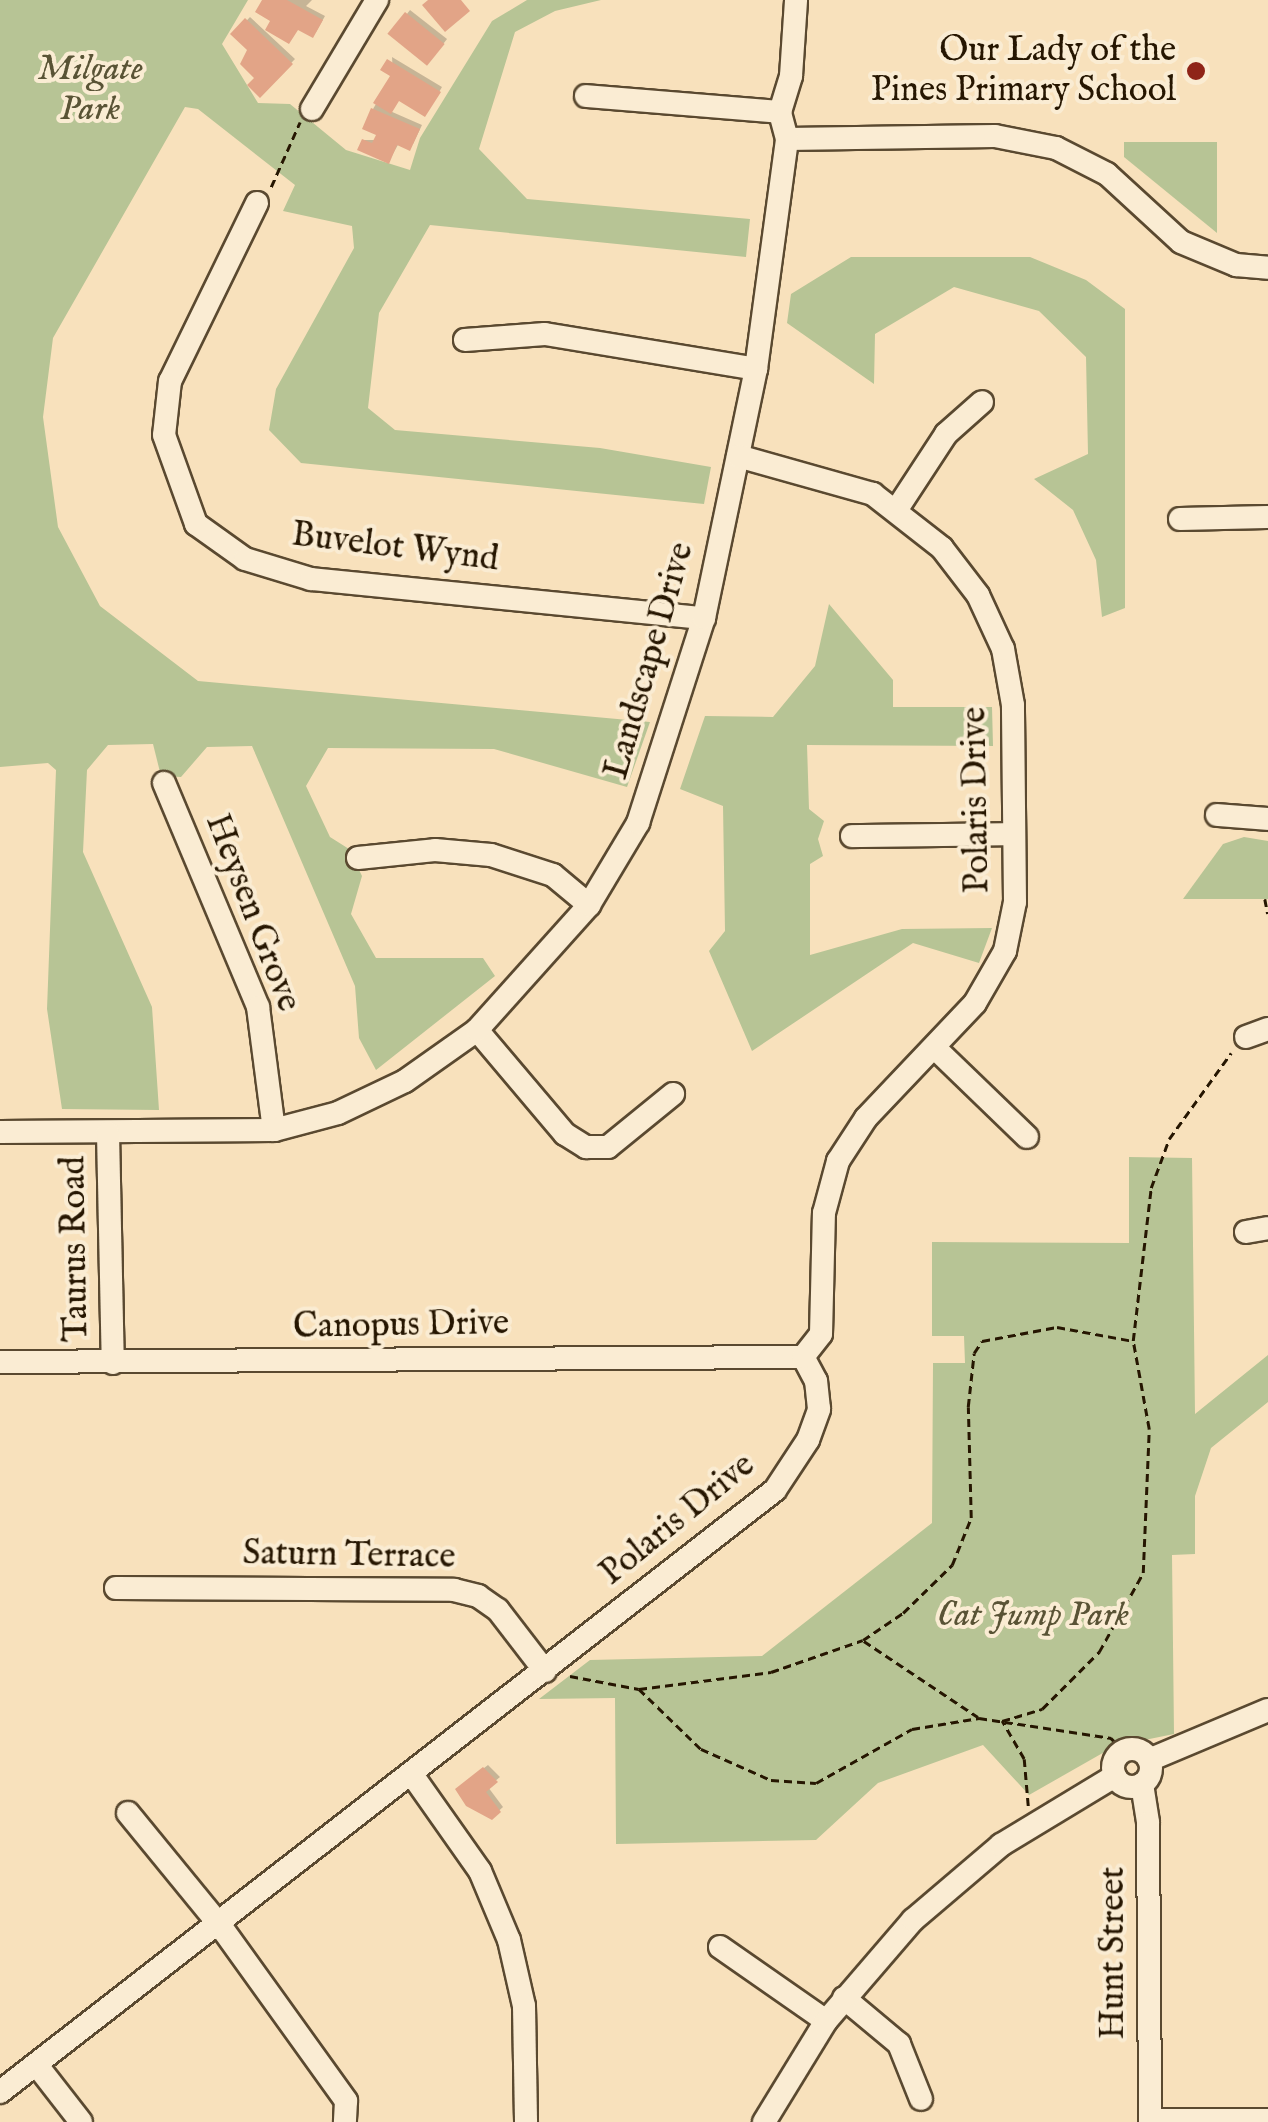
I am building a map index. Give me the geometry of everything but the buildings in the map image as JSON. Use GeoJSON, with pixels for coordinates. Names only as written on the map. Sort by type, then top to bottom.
{"type":"FeatureCollection","features":[{"type":"Feature","properties":{"kind":"street"},"geometry":{"type":"LineString","coordinates":[[312,109],[377,0]]}},
{"type":"Feature","properties":{"kind":"street"},"geometry":{"type":"LineString","coordinates":[[586,96],[780,112],[791,76],[796,0]]}},
{"type":"Feature","properties":{"kind":"street","name":"Landscape Drive"},"geometry":{"type":"LineString","coordinates":[[0,1132],[274,1130],[338,1114],[405,1080],[477,1030],[589,905],[638,823],[704,618],[756,370],[788,138],[780,112]]}},
{"type":"Feature","properties":{"kind":"street"},"geometry":{"type":"LineString","coordinates":[[788,138],[995,136],[1056,148],[1107,174],[1181,242],[1236,265],[1268,268]]}},
{"type":"Feature","properties":{"kind":"street","name":"Buvelot Wynd"},"geometry":{"type":"LineString","coordinates":[[257,203],[170,380],[164,435],[196,524],[245,559],[311,579],[704,618]]}},
{"type":"Feature","properties":{"kind":"street"},"geometry":{"type":"LineString","coordinates":[[465,340],[545,334],[756,370]]}},
{"type":"Feature","properties":{"kind":"street"},"geometry":{"type":"LineString","coordinates":[[897,509],[946,434],[982,402]]}},
{"type":"Feature","properties":{"kind":"street","name":"Polaris Drive"},"geometry":{"type":"LineString","coordinates":[[0,2092],[39,2068],[413,1776],[776,1490],[793,1469],[818,1409],[816,1381],[803,1356],[821,1334],[824,1213],[838,1161],[866,1118],[937,1050],[1005,951],[1015,902],[1013,705],[1003,649],[978,595],[942,548],[897,509],[820,474],[738,456]]}},
{"type":"Feature","properties":{"kind":"street"},"geometry":{"type":"LineString","coordinates":[[1180,519],[1268,517]]}},
{"type":"Feature","properties":{"kind":"street","name":"Heysen Grove"},"geometry":{"type":"LineString","coordinates":[[164,783],[258,1007],[274,1130]]}},
{"type":"Feature","properties":{"kind":"street"},"geometry":{"type":"LineString","coordinates":[[1217,815],[1268,819]]}},
{"type":"Feature","properties":{"kind":"street"},"geometry":{"type":"LineString","coordinates":[[852,836],[1013,834]]}},
{"type":"Feature","properties":{"kind":"street"},"geometry":{"type":"LineString","coordinates":[[358,858],[435,850],[491,854],[553,875],[589,905]]}},
{"type":"Feature","properties":{"kind":"street"},"geometry":{"type":"LineString","coordinates":[[477,1030],[565,1134],[586,1147],[608,1147],[673,1094]]}},
{"type":"Feature","properties":{"kind":"street"},"geometry":{"type":"LineString","coordinates":[[937,1050],[1027,1136]]}},
{"type":"Feature","properties":{"kind":"street","name":"Taurus Road"},"geometry":{"type":"LineString","coordinates":[[108,1133],[113,1363]]}},
{"type":"Feature","properties":{"kind":"street","name":"Canopus Drive"},"geometry":{"type":"LineString","coordinates":[[0,1362],[803,1356]]}},
{"type":"Feature","properties":{"kind":"street","name":"Saturn Terrace"},"geometry":{"type":"LineString","coordinates":[[116,1588],[454,1590],[478,1596],[498,1610],[545,1672]]}},
{"type":"Feature","properties":{"kind":"street"},"geometry":{"type":"LineString","coordinates":[[1150,1760],[1139,1750],[1124,1750],[1114,1762],[1115,1776],[1127,1786],[1142,1784],[1150,1760],[1268,1710]]}},
{"type":"Feature","properties":{"kind":"street"},"geometry":{"type":"LineString","coordinates":[[413,1776],[480,1871],[509,1940],[524,2006],[526,2122]]}},
{"type":"Feature","properties":{"kind":"street"},"geometry":{"type":"LineString","coordinates":[[764,2122],[826,2021],[936,1899],[1027,1828],[1115,1776]]}},
{"type":"Feature","properties":{"kind":"street","name":"Hunt Street"},"geometry":{"type":"LineString","coordinates":[[1142,1784],[1150,2121]]}},
{"type":"Feature","properties":{"kind":"street"},"geometry":{"type":"LineString","coordinates":[[128,1813],[219,1924],[346,2101],[345,2122]]}},
{"type":"Feature","properties":{"kind":"street"},"geometry":{"type":"LineString","coordinates":[[720,1947],[826,2021]]}},
{"type":"Feature","properties":{"kind":"street"},"geometry":{"type":"LineString","coordinates":[[844,1998],[899,2044],[921,2098]]}},
{"type":"Feature","properties":{"kind":"street"},"geometry":{"type":"LineString","coordinates":[[39,2068],[80,2122]]}},
{"type":"Feature","properties":{"kind":"street"},"geometry":{"type":"LineString","coordinates":[[1150,2121],[1268,2120]]}},
{"type":"Feature","properties":{"kind":"path"},"geometry":{"type":"LineString","coordinates":[[257,203],[288,162],[299,124],[312,109]]}},
{"type":"Feature","properties":{"kind":"path"},"geometry":{"type":"LineString","coordinates":[[1265,899],[1268,914]]}},
{"type":"Feature","properties":{"kind":"path"},"geometry":{"type":"LineString","coordinates":[[1002,1721],[1042,1709],[1099,1652],[1143,1573],[1149,1429],[1133,1341],[1151,1188],[1169,1139],[1205,1083],[1257,1033]]}},
{"type":"Feature","properties":{"kind":"path"},"geometry":{"type":"LineString","coordinates":[[545,1672],[640,1689],[771,1672],[863,1640],[952,1565],[971,1518],[968,1407],[982,1341],[1057,1327],[1133,1341]]}},
{"type":"Feature","properties":{"kind":"path"},"geometry":{"type":"LineString","coordinates":[[863,1640],[979,1718]]}},
{"type":"Feature","properties":{"kind":"path"},"geometry":{"type":"LineString","coordinates":[[640,1689],[701,1749],[771,1780],[816,1783],[912,1729],[979,1718],[1111,1738],[1124,1750]]}},
{"type":"Feature","properties":{"kind":"path"},"geometry":{"type":"LineString","coordinates":[[1002,1721],[1024,1759],[1027,1828]]}},
{"type":"Feature","properties":{"kind":"green space","name":"Milgate Park"},"geometry":{"type":"Polygon","coordinates":[[[0,0],[248,0],[222,44],[258,103],[290,104],[346,150],[410,170],[420,138],[492,21],[527,0],[601,0],[555,11],[515,32],[479,149],[527,199],[750,219],[746,257],[430,225],[379,313],[368,408],[395,430],[600,448],[711,467],[704,504],[301,463],[269,430],[276,389],[354,248],[352,226],[283,211],[295,185],[198,109],[185,107],[53,338],[43,417],[58,527],[100,606],[198,681],[650,722],[627,787],[494,749],[328,748],[306,786],[330,837],[349,849],[362,876],[351,914],[376,958],[483,958],[495,976],[376,1070],[359,1038],[355,986],[252,746],[207,747],[181,777],[161,776],[153,744],[108,745],[87,770],[83,852],[152,1007],[159,1110],[62,1109],[47,1009],[56,770],[48,763],[0,767],[0,0]]]}},
{"type":"Feature","properties":{"kind":"green space"},"geometry":{"type":"Polygon","coordinates":[[[1124,142],[1217,142],[1217,233],[1124,157],[1124,142]]]}},
{"type":"Feature","properties":{"kind":"green space"},"geometry":{"type":"Polygon","coordinates":[[[851,257],[1030,257],[1086,280],[1125,309],[1125,608],[1102,617],[1096,560],[1073,510],[1034,479],[1088,454],[1086,357],[1039,311],[954,287],[875,334],[874,384],[787,323],[791,294],[851,257]]]}},
{"type":"Feature","properties":{"kind":"green space"},"geometry":{"type":"Polygon","coordinates":[[[829,604],[893,680],[893,707],[992,707],[993,746],[807,745],[809,809],[824,821],[818,839],[823,856],[810,864],[810,955],[902,929],[992,928],[979,963],[913,943],[752,1051],[709,951],[725,931],[723,806],[680,789],[705,716],[773,717],[815,666],[829,604]]]}},
{"type":"Feature","properties":{"kind":"green space"},"geometry":{"type":"Polygon","coordinates":[[[1244,837],[1268,841],[1268,899],[1183,899],[1223,844],[1244,837]]]}},
{"type":"Feature","properties":{"kind":"green space","name":"Cat Jump Park"},"geometry":{"type":"Polygon","coordinates":[[[1129,1157],[1192,1158],[1195,1414],[1268,1355],[1268,1402],[1211,1448],[1195,1496],[1195,1554],[1172,1555],[1174,1734],[1115,1746],[1029,1795],[983,1745],[878,1783],[816,1840],[616,1844],[615,1698],[539,1699],[590,1660],[762,1656],[932,1523],[933,1363],[965,1363],[964,1336],[932,1336],[932,1242],[1129,1243],[1129,1157]]]}},
{"type":"Feature","properties":{"kind":"place","name":"Our Lady of the Pines Primary School"},"geometry":{"type":"Point","coordinates":[1196,71]}}]}
